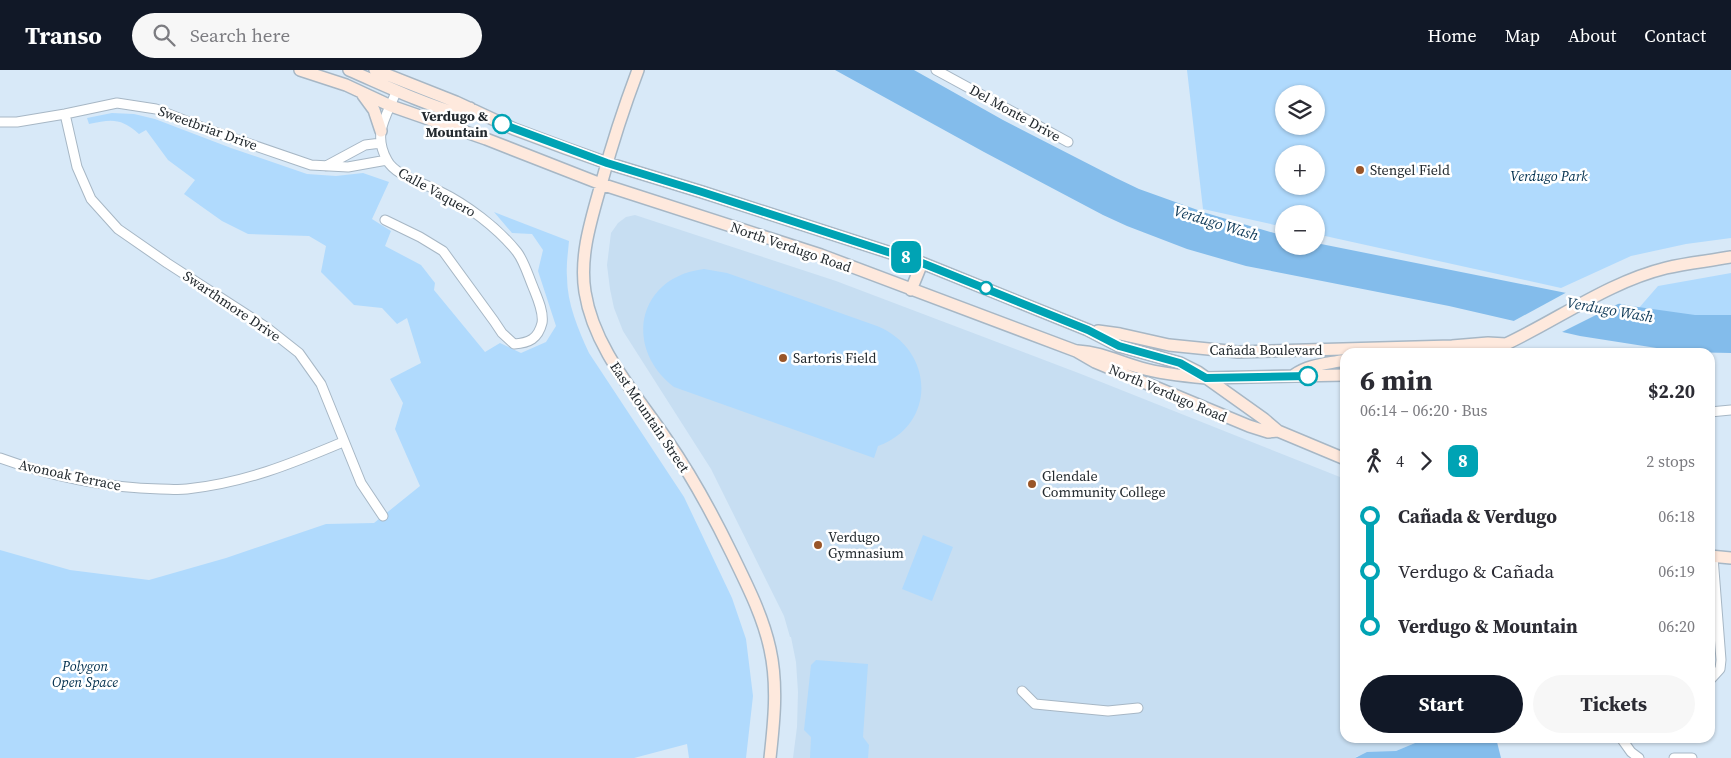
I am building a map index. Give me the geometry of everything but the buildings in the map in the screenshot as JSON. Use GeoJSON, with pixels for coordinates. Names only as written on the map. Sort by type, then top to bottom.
{"type":"FeatureCollection","features":[{"type":"Feature","properties":{"kind":"main road","name":"North Verdugo Road"},"geometry":{"type":"LineString","coordinates":[[300,70],[346,85],[391,106],[486,139],[601,184],[822,255],[1076,351],[1095,362],[1249,426],[1268,432],[1278,431]]}},
{"type":"Feature","properties":{"kind":"main road"},"geometry":{"type":"LineString","coordinates":[[321,70],[346,85]]}},
{"type":"Feature","properties":{"kind":"main road"},"geometry":{"type":"LineString","coordinates":[[349,70],[396,92],[459,114],[470,108]]}},
{"type":"Feature","properties":{"kind":"main road","name":"North Verdugo Road"},"geometry":{"type":"LineString","coordinates":[[375,70],[470,108],[514,129],[607,163],[922,263],[1088,330],[1119,346],[1180,363],[1206,378],[1278,431],[1340,457]]}},
{"type":"Feature","properties":{"kind":"main road","name":"East Mountain Street"},"geometry":{"type":"LineString","coordinates":[[638,70],[607,163],[586,240],[585,292],[600,340],[668,440],[690,476],[750,590],[764,628],[772,664],[775,712],[770,758]]}},
{"type":"Feature","properties":{"kind":"main road"},"geometry":{"type":"LineString","coordinates":[[360,92],[370,102],[381,131]]}},
{"type":"Feature","properties":{"kind":"main road","name":"Cañada Boulevard"},"geometry":{"type":"LineString","coordinates":[[1412,348],[1488,342],[1508,348],[1524,335],[1602,293],[1635,278],[1666,268],[1731,257]]}},
{"type":"Feature","properties":{"kind":"main road"},"geometry":{"type":"LineString","coordinates":[[911,290],[922,263]]}},
{"type":"Feature","properties":{"kind":"main road","name":"Cañada Boulevard"},"geometry":{"type":"LineString","coordinates":[[1088,330],[1120,334],[1169,346],[1221,352],[1340,351]]}},
{"type":"Feature","properties":{"kind":"main road","name":"Cañada Boulevard"},"geometry":{"type":"LineString","coordinates":[[1076,351],[1094,352],[1164,374],[1206,378],[1340,375]]}},
{"type":"Feature","properties":{"kind":"main road"},"geometry":{"type":"LineString","coordinates":[[1293,376],[1304,369],[1322,363],[1340,361]]}},
{"type":"Feature","properties":{"kind":"main road"},"geometry":{"type":"LineString","coordinates":[[1715,557],[1731,558]]}},
{"type":"Feature","properties":{"kind":"street","name":"Del Monte Drive"},"geometry":{"type":"LineString","coordinates":[[936,70],[1068,142]]}},
{"type":"Feature","properties":{"kind":"street","name":"Calle Vaquero"},"geometry":{"type":"LineString","coordinates":[[385,220],[420,237],[443,251],[502,334],[514,344],[528,343],[538,335],[542,316],[529,276],[517,252],[481,216],[440,191],[404,175],[391,166],[387,160],[381,143],[381,131],[384,118],[396,92]]}},
{"type":"Feature","properties":{"kind":"street","name":"Sweetbriar Drive"},"geometry":{"type":"LineString","coordinates":[[0,122],[17,122],[117,103],[156,109],[212,131],[311,165],[348,167],[387,160]]}},
{"type":"Feature","properties":{"kind":"street","name":"Swarthmore Drive"},"geometry":{"type":"LineString","coordinates":[[65,114],[77,167],[91,199],[118,229],[167,264],[266,327],[299,352],[320,384],[360,483],[383,516]]}},
{"type":"Feature","properties":{"kind":"street"},"geometry":{"type":"LineString","coordinates":[[326,166],[365,146],[381,143]]}},
{"type":"Feature","properties":{"kind":"street"},"geometry":{"type":"LineString","coordinates":[[1715,412],[1731,410]]}},
{"type":"Feature","properties":{"kind":"street","name":"Avonoak Terrace"},"geometry":{"type":"LineString","coordinates":[[0,458],[20,465],[103,484],[138,488],[186,489],[239,480],[282,468],[344,442]]}},
{"type":"Feature","properties":{"kind":"street"},"geometry":{"type":"LineString","coordinates":[[1715,591],[1721,660],[1720,669],[1715,674]]}},
{"type":"Feature","properties":{"kind":"street"},"geometry":{"type":"LineString","coordinates":[[1022,691],[1035,704],[1108,711],[1138,708]]}},
{"type":"Feature","properties":{"kind":"street"},"geometry":{"type":"LineString","coordinates":[[1625,743],[1631,752],[1639,758]]}},
{"type":"Feature","properties":{"kind":"street"},"geometry":{"type":"LineString","coordinates":[[1674,758],[1692,758]]}},
{"type":"Feature","properties":{"kind":"shaded area","name":"Glendale Community College"},"geometry":{"type":"Polygon","coordinates":[[[635,215],[836,281],[1081,374],[1340,477],[1340,743],[1415,743],[1396,751],[1357,756],[1355,758],[793,758],[797,727],[798,692],[796,662],[784,616],[711,469],[623,331],[614,308],[607,265],[611,233],[618,223],[626,217],[635,215]]]}},
{"type":"Feature","properties":{"kind":"shaded area"},"geometry":{"type":"Polygon","coordinates":[[[1415,743],[1497,743],[1501,758],[1355,758],[1367,752],[1396,751],[1415,743]]]}},
{"type":"Feature","properties":{"kind":"green space","name":"Verdugo Park"},"geometry":{"type":"Polygon","coordinates":[[[1187,70],[1731,70],[1731,238],[1686,244],[1631,256],[1561,288],[1325,236],[1325,205],[1275,205],[1275,225],[1203,209],[1187,70]]]}},
{"type":"Feature","properties":{"kind":"green space","name":"Polygon Open Space"},"geometry":{"type":"Polygon","coordinates":[[[112,113],[134,114],[155,119],[307,174],[336,176],[363,173],[389,182],[372,219],[391,231],[385,246],[421,265],[435,283],[434,290],[485,352],[500,343],[521,353],[546,342],[556,326],[538,271],[543,250],[532,234],[512,233],[494,212],[569,241],[567,287],[577,325],[589,353],[684,497],[732,598],[746,639],[753,696],[746,758],[689,758],[687,744],[634,758],[0,758],[0,550],[70,570],[149,580],[226,558],[326,524],[374,523],[420,486],[395,429],[403,403],[390,379],[421,363],[407,318],[397,324],[382,308],[354,305],[321,272],[326,246],[309,236],[248,234],[222,221],[184,194],[195,180],[168,160],[146,130],[139,134],[127,125],[116,121],[89,124],[87,118],[112,113]]]}},
{"type":"Feature","properties":{"kind":"green space"},"geometry":{"type":"Polygon","coordinates":[[[704,269],[727,273],[877,326],[896,337],[910,351],[918,368],[921,386],[919,404],[911,421],[898,435],[878,446],[874,458],[674,387],[658,371],[648,353],[643,335],[645,316],[652,300],[664,285],[681,275],[704,269]]]}},
{"type":"Feature","properties":{"kind":"green space"},"geometry":{"type":"Polygon","coordinates":[[[1731,273],[1731,319],[1690,319],[1638,309],[1658,286],[1731,273]]]}},
{"type":"Feature","properties":{"kind":"green space"},"geometry":{"type":"Polygon","coordinates":[[[923,535],[953,547],[932,601],[902,589],[923,535]]]}},
{"type":"Feature","properties":{"kind":"green space"},"geometry":{"type":"Polygon","coordinates":[[[816,660],[868,664],[863,737],[869,745],[868,758],[810,758],[811,737],[804,730],[811,665],[816,660]]]}},
{"type":"Feature","properties":{"kind":"water","name":"Verdugo Wash"},"geometry":{"type":"Polygon","coordinates":[[[835,70],[914,70],[1003,120],[1139,189],[1206,213],[1275,233],[1275,255],[1325,255],[1325,245],[1631,306],[1695,315],[1731,315],[1731,353],[1715,353],[1715,348],[1656,348],[1580,336],[1449,306],[1246,266],[1187,249],[1103,215],[835,70]]]}},
{"type":"Feature","properties":{"kind":"pier"},"geometry":{"type":"Polygon","coordinates":[[[1569,291],[1622,302],[1560,333],[1510,323],[1569,291]]]}},
{"type":"Feature","properties":{"kind":"bus line","name":"8"},"geometry":{"type":"LineString","coordinates":[[502,124],[607,163],[811,226],[922,263],[1088,330],[1119,346],[1172,360],[1190,367],[1206,378],[1308,376]]}},
{"type":"Feature","properties":{"kind":"place","name":"Verdugo & Mountain"},"geometry":{"type":"Point","coordinates":[502,124]}},
{"type":"Feature","properties":{"kind":"place","name":"Stengel Field"},"geometry":{"type":"Point","coordinates":[1360,170]}},
{"type":"Feature","properties":{"kind":"place","name":"Sartoris Field"},"geometry":{"type":"Point","coordinates":[783,358]}},
{"type":"Feature","properties":{"kind":"place","name":"Glendale Community College"},"geometry":{"type":"Point","coordinates":[1032,484]}},
{"type":"Feature","properties":{"kind":"place","name":"Verdugo Gymnasium"},"geometry":{"type":"Point","coordinates":[818,545]}}]}
